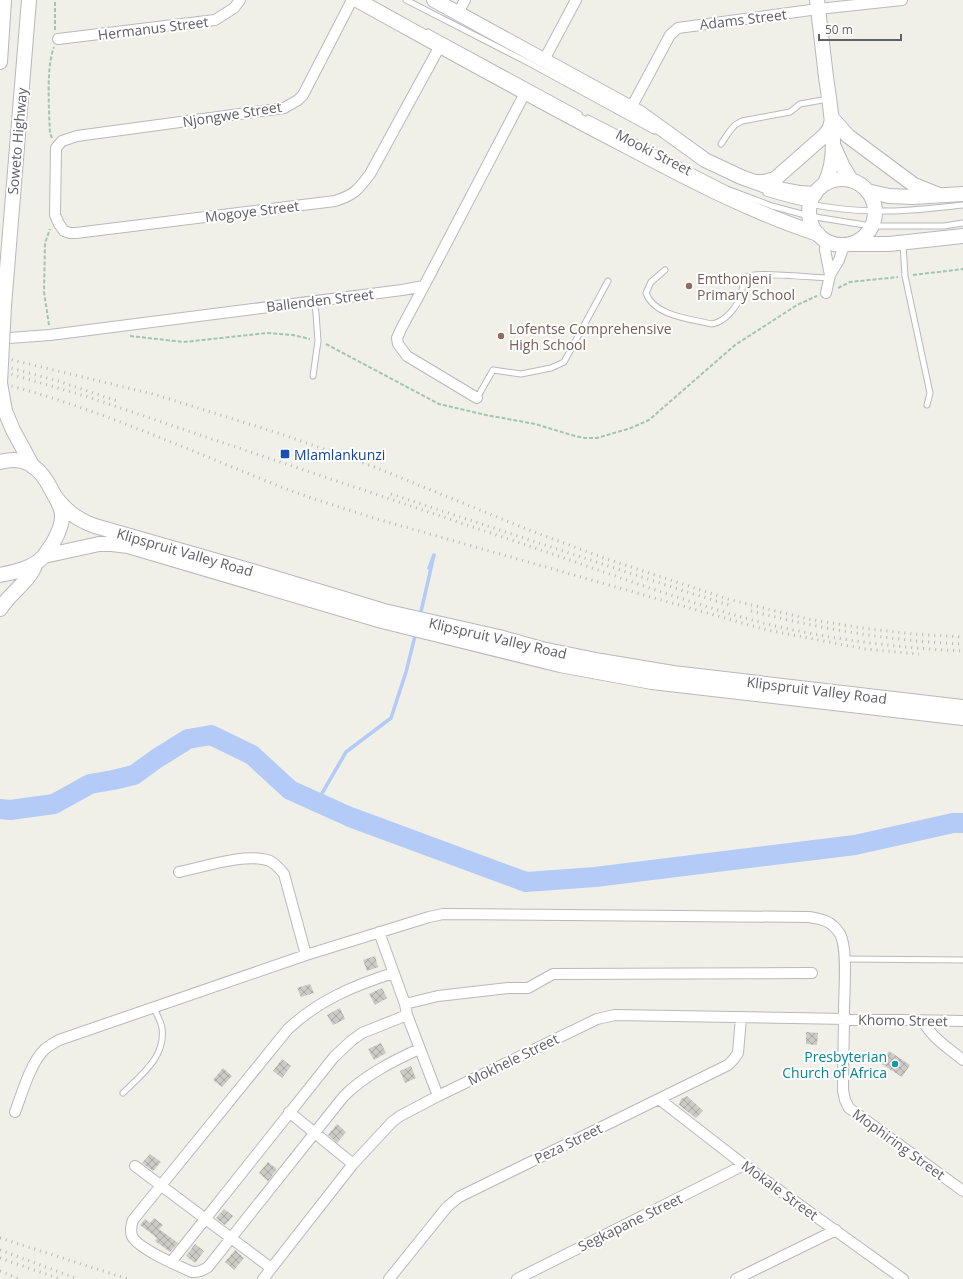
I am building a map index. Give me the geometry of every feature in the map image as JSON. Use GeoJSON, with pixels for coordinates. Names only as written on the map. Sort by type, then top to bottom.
{"type":"FeatureCollection","features":[{"type":"Feature","properties":{"kind":"main road"},"geometry":{"type":"LineString","coordinates":[[0,62],[4,0]]}},
{"type":"Feature","properties":{"kind":"main road","name":"Soweto Highway"},"geometry":{"type":"LineString","coordinates":[[29,0],[4,306],[0,383],[5,411],[12,430],[33,467]]}},
{"type":"Feature","properties":{"kind":"main road","name":"Mooki Street"},"geometry":{"type":"LineString","coordinates":[[357,0],[525,93],[705,187],[786,224],[822,237],[833,243],[847,244]]}},
{"type":"Feature","properties":{"kind":"main road","name":"Mooki Street"},"geometry":{"type":"LineString","coordinates":[[434,0],[640,113],[705,160],[757,186],[800,193],[811,204]]}},
{"type":"Feature","properties":{"kind":"main road"},"geometry":{"type":"LineString","coordinates":[[817,5],[832,118],[832,143],[829,175],[811,204],[811,222],[822,237]]}},
{"type":"Feature","properties":{"kind":"main road"},"geometry":{"type":"LineString","coordinates":[[757,186],[781,174],[825,135],[830,128],[832,118]]}},
{"type":"Feature","properties":{"kind":"main road"},"geometry":{"type":"LineString","coordinates":[[832,118],[842,130],[856,142],[914,185],[939,195]]}},
{"type":"Feature","properties":{"kind":"main road"},"geometry":{"type":"LineString","coordinates":[[832,143],[851,180]]}},
{"type":"Feature","properties":{"kind":"main road"},"geometry":{"type":"LineString","coordinates":[[825,183],[842,179],[851,180],[867,191],[874,204],[871,226],[862,237],[847,244]]}},
{"type":"Feature","properties":{"kind":"main road"},"geometry":{"type":"LineString","coordinates":[[867,191],[889,196],[913,197],[963,194]]}},
{"type":"Feature","properties":{"kind":"main road"},"geometry":{"type":"LineString","coordinates":[[847,244],[903,243],[963,236]]}},
{"type":"Feature","properties":{"kind":"main road"},"geometry":{"type":"LineString","coordinates":[[0,462],[18,459],[26,461],[33,467],[46,480],[61,508],[62,522],[55,539],[31,572],[0,609]]}},
{"type":"Feature","properties":{"kind":"main road","name":"Klipspruit Valley Road"},"geometry":{"type":"LineString","coordinates":[[54,495],[65,509],[84,522],[252,571],[383,616]]}},
{"type":"Feature","properties":{"kind":"main road","name":"Klipspruit Valley Road"},"geometry":{"type":"LineString","coordinates":[[0,575],[25,568],[40,559],[99,544],[128,546],[383,616],[448,632],[560,665],[652,682],[963,718]]}},
{"type":"Feature","properties":{"kind":"main road","name":"Klipspruit Valley Road"},"geometry":{"type":"LineString","coordinates":[[448,632],[499,637],[542,649],[666,672],[963,707]]}},
{"type":"Feature","properties":{"kind":"street","name":"Hermanus Street"},"geometry":{"type":"LineString","coordinates":[[58,39],[215,20],[234,8],[240,0]]}},
{"type":"Feature","properties":{"kind":"street","name":"Njongwe Street"},"geometry":{"type":"LineString","coordinates":[[56,148],[62,141],[77,136],[284,108],[298,100],[303,95],[352,0]]}},
{"type":"Feature","properties":{"kind":"street"},"geometry":{"type":"LineString","coordinates":[[458,12],[465,0]]}},
{"type":"Feature","properties":{"kind":"street"},"geometry":{"type":"LineString","coordinates":[[544,60],[576,0]]}},
{"type":"Feature","properties":{"kind":"street","name":"Adams Street"},"geometry":{"type":"LineString","coordinates":[[631,108],[674,30],[682,27],[817,5],[902,0]]}},
{"type":"Feature","properties":{"kind":"street","name":"Mogoye Street"},"geometry":{"type":"LineString","coordinates":[[55,215],[64,231],[76,234],[335,201],[347,197],[356,191],[370,174],[440,46]]}},
{"type":"Feature","properties":{"kind":"street"},"geometry":{"type":"LineString","coordinates":[[477,398],[407,356],[398,344],[397,338],[525,93]]}},
{"type":"Feature","properties":{"kind":"street"},"geometry":{"type":"LineString","coordinates":[[55,215],[56,148]]}},
{"type":"Feature","properties":{"kind":"street"},"geometry":{"type":"LineString","coordinates":[[822,237],[830,277]]}},
{"type":"Feature","properties":{"kind":"street"},"geometry":{"type":"LineString","coordinates":[[826,293],[830,277],[847,244]]}},
{"type":"Feature","properties":{"kind":"street","name":"Ballenden Street"},"geometry":{"type":"LineString","coordinates":[[0,336],[10,338],[50,335],[424,286]]}},
{"type":"Feature","properties":{"kind":"street"},"geometry":{"type":"LineString","coordinates":[[179,872],[250,858],[261,858],[271,861],[284,874],[306,955]]}},
{"type":"Feature","properties":{"kind":"street","name":"Mophiring Street"},"geometry":{"type":"LineString","coordinates":[[15,1112],[33,1066],[40,1054],[59,1040],[306,955],[429,917],[443,914],[808,917],[823,919],[828,922],[837,929],[843,941],[843,1090],[845,1100],[849,1108],[963,1191]]}},
{"type":"Feature","properties":{"kind":"street"},"geometry":{"type":"LineString","coordinates":[[379,932],[405,1004],[407,1015],[419,1049],[438,1096]]}},
{"type":"Feature","properties":{"kind":"street"},"geometry":{"type":"LineString","coordinates":[[405,1004],[438,996],[508,988],[528,988],[553,974],[812,973]]}},
{"type":"Feature","properties":{"kind":"street"},"geometry":{"type":"LineString","coordinates":[[393,974],[376,979],[332,997],[302,1016],[276,1044],[133,1220],[130,1229],[133,1237],[140,1245],[192,1272],[204,1270],[208,1267],[344,1096],[357,1084],[398,1059],[419,1049]]}},
{"type":"Feature","properties":{"kind":"street","name":"Mokhele Street"},"geometry":{"type":"LineString","coordinates":[[263,1279],[354,1164],[392,1122],[400,1116],[438,1096],[597,1019],[616,1014],[844,1019]]}},
{"type":"Feature","properties":{"kind":"street"},"geometry":{"type":"LineString","coordinates":[[171,1262],[334,1057],[350,1041],[362,1033],[407,1015]]}},
{"type":"Feature","properties":{"kind":"street","name":"Peza Street"},"geometry":{"type":"LineString","coordinates":[[389,1279],[447,1206],[459,1197],[723,1068],[733,1060],[738,1053],[741,1017]]}},
{"type":"Feature","properties":{"kind":"street","name":"Khomo Street"},"geometry":{"type":"LineString","coordinates":[[844,1019],[963,1021]]}},
{"type":"Feature","properties":{"kind":"street"},"geometry":{"type":"LineString","coordinates":[[923,1021],[928,1030],[937,1040],[963,1060]]}},
{"type":"Feature","properties":{"kind":"street","name":"Mokale Street"},"geometry":{"type":"LineString","coordinates":[[659,1099],[744,1165],[903,1279]]}},
{"type":"Feature","properties":{"kind":"street"},"geometry":{"type":"LineString","coordinates":[[289,1112],[354,1164]]}},
{"type":"Feature","properties":{"kind":"street","name":"Segkapane Street"},"geometry":{"type":"LineString","coordinates":[[517,1279],[744,1165]]}},
{"type":"Feature","properties":{"kind":"street"},"geometry":{"type":"LineString","coordinates":[[135,1166],[271,1268]]}},
{"type":"Feature","properties":{"kind":"street"},"geometry":{"type":"LineString","coordinates":[[736,1279],[836,1230]]}},
{"type":"Feature","properties":{"kind":"lane","name":"Mooki Street"},"geometry":{"type":"LineString","coordinates":[[406,0],[529,63],[661,136]]}},
{"type":"Feature","properties":{"kind":"lane","name":"Mooki Street"},"geometry":{"type":"LineString","coordinates":[[423,29],[586,118],[727,189],[772,206],[811,204],[874,211],[911,210],[963,205]]}},
{"type":"Feature","properties":{"kind":"lane"},"geometry":{"type":"LineString","coordinates":[[721,144],[729,132],[742,121],[790,112],[800,104],[829,98]]}},
{"type":"Feature","properties":{"kind":"lane","name":"Mooki Street"},"geometry":{"type":"LineString","coordinates":[[681,150],[738,182]]}},
{"type":"Feature","properties":{"kind":"lane","name":"Mooki Street"},"geometry":{"type":"LineString","coordinates":[[811,204],[871,226],[944,226],[963,224]]}},
{"type":"Feature","properties":{"kind":"lane"},"geometry":{"type":"LineString","coordinates":[[903,243],[905,276],[930,393],[927,405]]}},
{"type":"Feature","properties":{"kind":"lane"},"geometry":{"type":"LineString","coordinates":[[665,270],[652,282],[646,293],[654,305],[667,313],[712,324],[723,320],[734,308],[741,294],[746,277],[764,274],[830,277]]}},
{"type":"Feature","properties":{"kind":"lane"},"geometry":{"type":"LineString","coordinates":[[477,398],[493,370],[521,374],[552,368],[564,362],[608,281]]}},
{"type":"Feature","properties":{"kind":"lane"},"geometry":{"type":"LineString","coordinates":[[313,376],[318,341],[314,301]]}},
{"type":"Feature","properties":{"kind":"lane"},"geometry":{"type":"LineString","coordinates":[[844,959],[963,960]]}},
{"type":"Feature","properties":{"kind":"lane"},"geometry":{"type":"LineString","coordinates":[[123,1093],[155,1059],[162,1044],[162,1027],[154,1007]]}},
{"type":"Feature","properties":{"kind":"path"},"geometry":{"type":"LineString","coordinates":[[55,0],[54,34],[58,39],[51,54],[49,90],[50,133],[56,148]]}},
{"type":"Feature","properties":{"kind":"path"},"geometry":{"type":"LineString","coordinates":[[50,335],[44,292],[45,243],[55,215]]}},
{"type":"Feature","properties":{"kind":"path"},"geometry":{"type":"LineString","coordinates":[[124,336],[184,342],[267,333],[293,335],[318,341],[439,404],[535,424],[575,436],[597,438],[626,430],[649,420],[735,345],[797,305],[850,282],[963,269]]}},
{"type":"Feature","properties":{"kind":"building"},"geometry":{"type":"Polygon","coordinates":[[[375,956],[378,967],[367,971],[363,960],[375,956]]]}},
{"type":"Feature","properties":{"kind":"building"},"geometry":{"type":"Polygon","coordinates":[[[310,984],[314,993],[301,997],[297,988],[310,984]]]}},
{"type":"Feature","properties":{"kind":"building"},"geometry":{"type":"Polygon","coordinates":[[[382,988],[387,998],[375,1005],[369,994],[382,988]]]}},
{"type":"Feature","properties":{"kind":"building"},"geometry":{"type":"Polygon","coordinates":[[[340,1008],[345,1019],[333,1025],[327,1015],[340,1008]]]}},
{"type":"Feature","properties":{"kind":"building"},"geometry":{"type":"Polygon","coordinates":[[[806,1032],[818,1033],[817,1045],[806,1044],[806,1032]]]}},
{"type":"Feature","properties":{"kind":"building"},"geometry":{"type":"Polygon","coordinates":[[[381,1043],[386,1053],[374,1060],[368,1049],[381,1043]]]}},
{"type":"Feature","properties":{"kind":"building","name":"Presbyterian Church of Africa"},"geometry":{"type":"Polygon","coordinates":[[[889,1051],[910,1065],[902,1077],[880,1063],[889,1051]]]}},
{"type":"Feature","properties":{"kind":"building"},"geometry":{"type":"Polygon","coordinates":[[[282,1059],[291,1066],[282,1078],[273,1071],[282,1059]]]}},
{"type":"Feature","properties":{"kind":"building"},"geometry":{"type":"Polygon","coordinates":[[[411,1066],[416,1078],[405,1083],[400,1071],[411,1066]]]}},
{"type":"Feature","properties":{"kind":"building"},"geometry":{"type":"Polygon","coordinates":[[[223,1068],[232,1076],[222,1087],[213,1080],[223,1068]]]}},
{"type":"Feature","properties":{"kind":"building"},"geometry":{"type":"Polygon","coordinates":[[[687,1096],[703,1111],[696,1118],[679,1105],[681,1099],[687,1096]]]}},
{"type":"Feature","properties":{"kind":"building"},"geometry":{"type":"Polygon","coordinates":[[[337,1124],[346,1132],[337,1143],[328,1135],[337,1124]]]}},
{"type":"Feature","properties":{"kind":"building"},"geometry":{"type":"Polygon","coordinates":[[[150,1154],[161,1162],[153,1171],[142,1163],[150,1154]]]}},
{"type":"Feature","properties":{"kind":"building"},"geometry":{"type":"Polygon","coordinates":[[[268,1162],[277,1169],[268,1181],[259,1173],[268,1162]]]}},
{"type":"Feature","properties":{"kind":"building"},"geometry":{"type":"Polygon","coordinates":[[[224,1209],[233,1216],[225,1225],[216,1218],[224,1209]]]}},
{"type":"Feature","properties":{"kind":"building"},"geometry":{"type":"Polygon","coordinates":[[[154,1218],[163,1225],[159,1229],[178,1243],[170,1252],[155,1241],[157,1238],[140,1225],[145,1219],[150,1223],[154,1218]]]}},
{"type":"Feature","properties":{"kind":"building"},"geometry":{"type":"Polygon","coordinates":[[[195,1244],[204,1251],[195,1263],[186,1256],[195,1244]]]}},
{"type":"Feature","properties":{"kind":"building"},"geometry":{"type":"Polygon","coordinates":[[[235,1250],[244,1258],[234,1270],[225,1262],[235,1250]]]}},
{"type":"Feature","properties":{"kind":"waterway"},"geometry":{"type":"LineString","coordinates":[[420,616],[434,555],[429,568]]}},
{"type":"Feature","properties":{"kind":"waterway"},"geometry":{"type":"LineString","coordinates":[[317,802],[346,752],[391,718],[406,672],[416,632]]}},
{"type":"Feature","properties":{"kind":"waterway"},"geometry":{"type":"LineString","coordinates":[[0,809],[10,810],[54,804],[90,784],[134,775],[188,739],[211,735],[252,755],[290,790],[350,817],[526,882],[595,877],[855,845],[953,823],[963,823]]}},
{"type":"Feature","properties":{"kind":"railway"},"geometry":{"type":"LineString","coordinates":[[0,357],[153,394],[278,433],[372,466],[529,530],[604,558],[728,599],[808,619],[862,628],[913,634],[963,637]]}},
{"type":"Feature","properties":{"kind":"railway"},"geometry":{"type":"LineString","coordinates":[[0,365],[58,381],[120,402]]}},
{"type":"Feature","properties":{"kind":"railway"},"geometry":{"type":"LineString","coordinates":[[0,371],[85,396],[707,607],[771,625],[819,635],[915,648],[963,651]]}},
{"type":"Feature","properties":{"kind":"railway"},"geometry":{"type":"LineString","coordinates":[[0,383],[36,393],[108,417],[284,488],[377,519],[767,630],[865,649],[919,654]]}},
{"type":"Feature","properties":{"kind":"railway"},"geometry":{"type":"LineString","coordinates":[[391,494],[729,605]]}},
{"type":"Feature","properties":{"kind":"railway"},"geometry":{"type":"LineString","coordinates":[[751,611],[830,629],[882,637],[963,644]]}},
{"type":"Feature","properties":{"kind":"railway"},"geometry":{"type":"LineString","coordinates":[[0,1238],[128,1279]]}},
{"type":"Feature","properties":{"kind":"railway"},"geometry":{"type":"LineString","coordinates":[[0,1250],[78,1279]]}},
{"type":"Feature","properties":{"kind":"railway"},"geometry":{"type":"LineString","coordinates":[[0,1258],[60,1279]]}},
{"type":"Feature","properties":{"kind":"railway"},"geometry":{"type":"LineString","coordinates":[[0,1271],[19,1279]]}},
{"type":"Feature","properties":{"kind":"place","name":"Emthonjeni Primary School"},"geometry":{"type":"Point","coordinates":[689,286]}},
{"type":"Feature","properties":{"kind":"place","name":"Lofentse Comprehensive High School"},"geometry":{"type":"Point","coordinates":[501,336]}},
{"type":"Feature","properties":{"kind":"place","name":"Mlamlankunzi"},"geometry":{"type":"Point","coordinates":[285,454]}},
{"type":"Feature","properties":{"kind":"place","name":"Presbyterian Church of Africa"},"geometry":{"type":"Point","coordinates":[895,1064]}}]}
